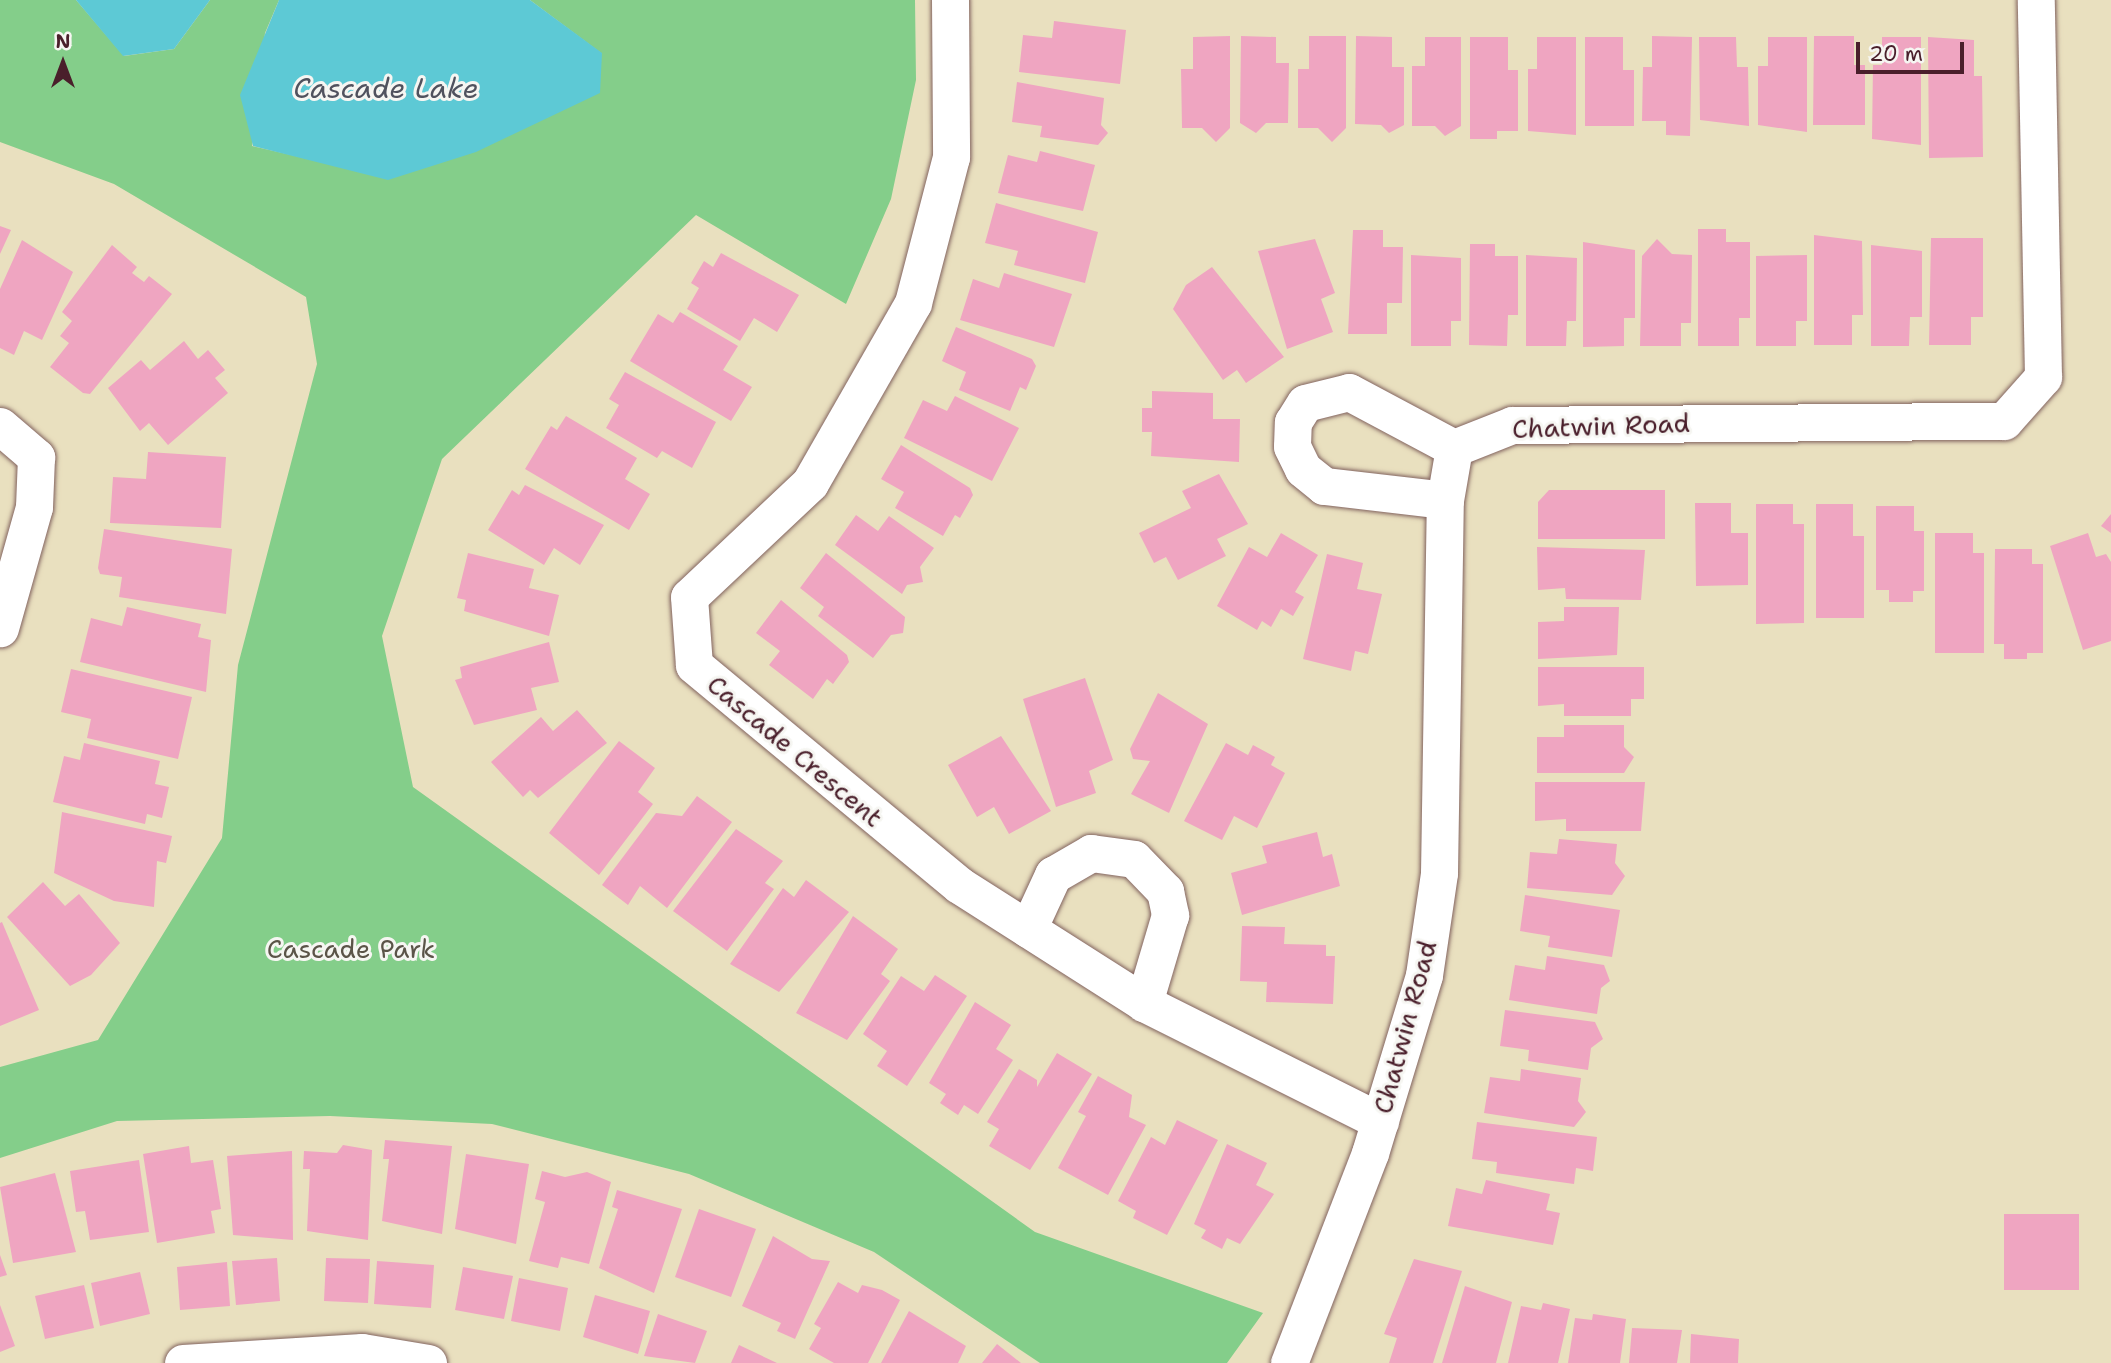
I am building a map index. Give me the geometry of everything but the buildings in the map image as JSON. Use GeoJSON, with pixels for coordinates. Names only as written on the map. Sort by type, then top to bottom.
{"type":"FeatureCollection","features":[{"type":"Feature","properties":{"kind":"street","name":"Cascade Crescent"},"geometry":{"type":"LineString","coordinates":[[950,0],[951,157],[913,303],[810,483],[689,597],[694,666],[858,807],[1028,929],[1144,1003],[1380,1121]]}},
{"type":"Feature","properties":{"kind":"street","name":"Chatwin Road"},"geometry":{"type":"LineString","coordinates":[[1289,1363],[1380,1121],[1424,975],[1439,873],[1445,500],[1454,448],[1512,425],[2004,421],[2043,377],[2036,0]]}},
{"type":"Feature","properties":{"kind":"street"},"geometry":{"type":"LineString","coordinates":[[1445,500],[1324,486],[1297,457],[1293,422],[1306,403],[1349,392],[1454,448]]}},
{"type":"Feature","properties":{"kind":"street"},"geometry":{"type":"LineString","coordinates":[[0,426],[36,457],[34,507],[0,628]]}},
{"type":"Feature","properties":{"kind":"street"},"geometry":{"type":"LineString","coordinates":[[1028,929],[1053,875],[1091,853],[1134,859],[1165,891],[1170,915],[1144,1003]]}},
{"type":"Feature","properties":{"kind":"street"},"geometry":{"type":"LineString","coordinates":[[183,1363],[362,1352],[428,1363]]}},
{"type":"Feature","properties":{"kind":"green space","name":"Cascade Park"},"geometry":{"type":"Polygon","coordinates":[[[0,0],[76,0],[124,56],[174,49],[210,0],[279,0],[265,33],[252,146],[309,159],[601,53],[530,0],[915,0],[916,80],[891,199],[846,304],[696,215],[442,459],[382,636],[413,787],[1035,1232],[1263,1313],[1227,1363],[1040,1363],[874,1252],[689,1174],[492,1124],[330,1116],[117,1121],[0,1158],[0,1067],[98,1040],[222,838],[238,665],[317,364],[306,297],[114,184],[0,142],[0,0]]]}},
{"type":"Feature","properties":{"kind":"water"},"geometry":{"type":"Polygon","coordinates":[[[76,0],[210,0],[174,49],[123,56],[76,0]]]}},
{"type":"Feature","properties":{"kind":"water","name":"Cascade Lake"},"geometry":{"type":"Polygon","coordinates":[[[279,0],[530,0],[602,53],[600,93],[476,152],[388,180],[253,146],[240,95],[279,0]]]}}]}
